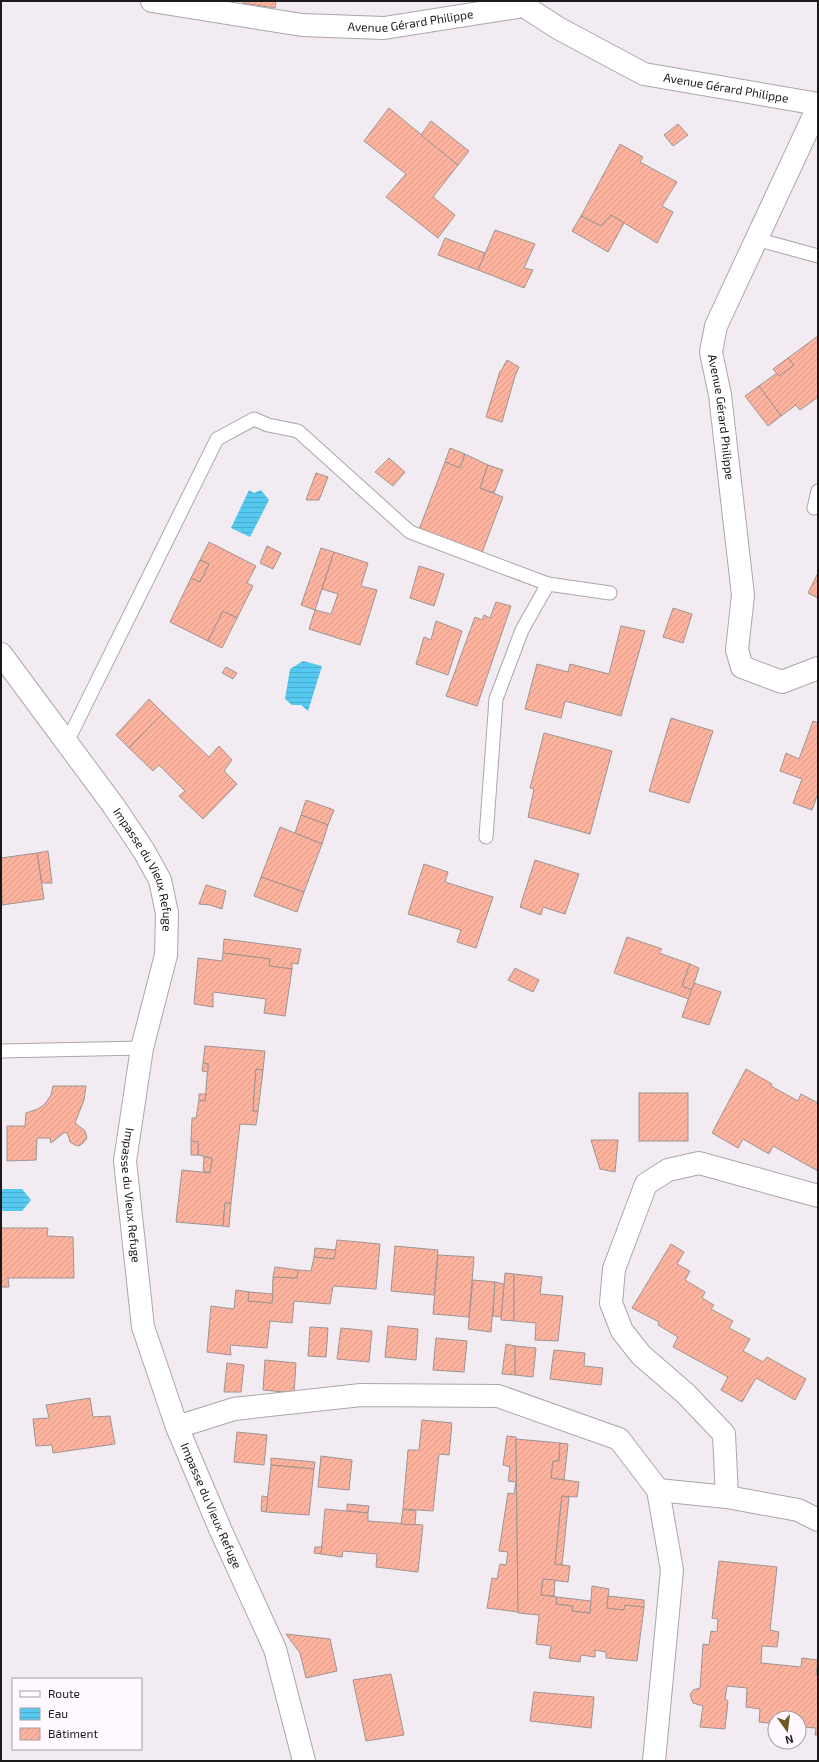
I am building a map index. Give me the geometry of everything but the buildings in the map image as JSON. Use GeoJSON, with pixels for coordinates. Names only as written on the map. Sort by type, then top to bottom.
{"type":"FeatureCollection","features":[{"type":"Feature","properties":{"kind":"street","name":"Avenue Gérard Philippe"},"geometry":{"type":"LineString","coordinates":[[152,1],[302,25],[384,28],[522,4],[558,28],[644,74],[818,105],[716,326],[711,352],[720,395],[743,595],[737,650],[742,667],[782,682],[818,668]]}},
{"type":"Feature","properties":{"kind":"street","name":"Impasse du Vieux Refuge"},"geometry":{"type":"LineString","coordinates":[[1,654],[66,744],[113,805],[144,852],[160,880],[167,912],[166,955],[142,1048],[125,1161],[143,1327],[178,1427],[221,1531],[275,1648],[304,1761]]}},
{"type":"Feature","properties":{"kind":"street"},"geometry":{"type":"LineString","coordinates":[[727,1497],[724,1434],[686,1394],[641,1355],[622,1331],[612,1303],[614,1269],[646,1184],[668,1170],[699,1163],[818,1196]]}},
{"type":"Feature","properties":{"kind":"street"},"geometry":{"type":"LineString","coordinates":[[178,1427],[234,1409],[361,1395],[498,1396],[619,1439],[658,1490],[672,1570],[659,1761]]}},
{"type":"Feature","properties":{"kind":"street"},"geometry":{"type":"LineString","coordinates":[[658,1490],[727,1497],[798,1510],[818,1520]]}},
{"type":"Feature","properties":{"kind":"lane"},"geometry":{"type":"LineString","coordinates":[[756,239],[818,256]]}},
{"type":"Feature","properties":{"kind":"lane"},"geometry":{"type":"LineString","coordinates":[[66,744],[217,439],[254,419],[268,425],[298,431],[410,532],[548,584],[610,593]]}},
{"type":"Feature","properties":{"kind":"lane"},"geometry":{"type":"LineString","coordinates":[[814,508],[818,491]]}},
{"type":"Feature","properties":{"kind":"lane"},"geometry":{"type":"LineString","coordinates":[[486,837],[496,699],[522,630],[548,584]]}},
{"type":"Feature","properties":{"kind":"lane"},"geometry":{"type":"LineString","coordinates":[[1,1051],[142,1048]]}},
{"type":"Feature","properties":{"kind":"water"},"geometry":{"type":"Polygon","coordinates":[[[249,490],[254,493],[261,490],[269,500],[250,537],[231,528],[249,490]]]}},
{"type":"Feature","properties":{"kind":"water"},"geometry":{"type":"Polygon","coordinates":[[[303,661],[322,666],[308,711],[301,705],[292,705],[285,699],[290,669],[303,661]]]}},
{"type":"Feature","properties":{"kind":"water"},"geometry":{"type":"Polygon","coordinates":[[[1,1189],[22,1189],[31,1200],[22,1211],[1,1211],[1,1189]]]}}]}
